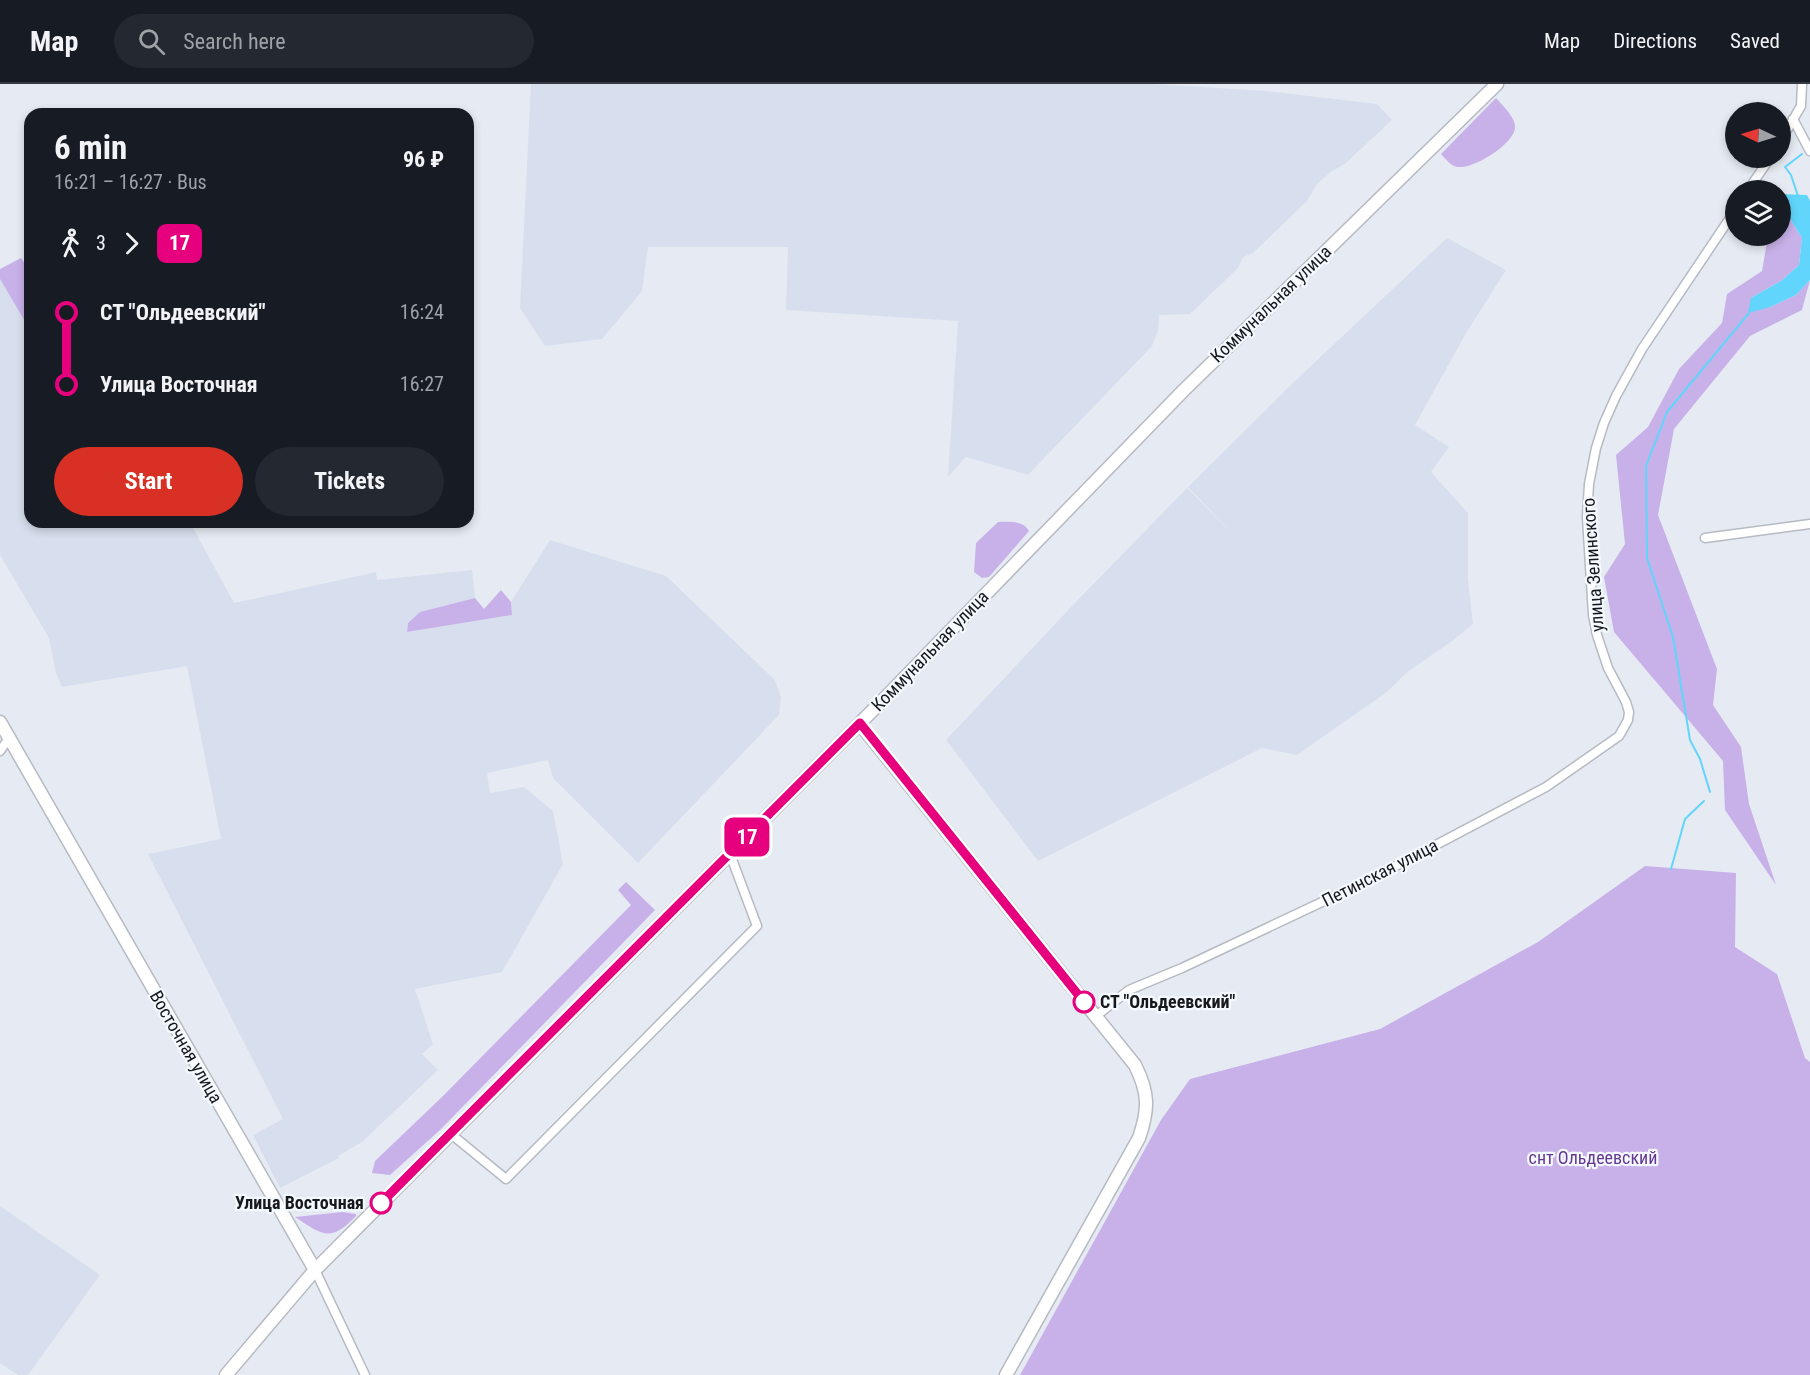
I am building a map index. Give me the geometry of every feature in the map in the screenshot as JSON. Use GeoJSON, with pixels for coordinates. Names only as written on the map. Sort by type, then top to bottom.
{"type":"FeatureCollection","features":[{"type":"Feature","properties":{"kind":"main road","name":"Коммунальная улица"},"geometry":{"type":"LineString","coordinates":[[226,1375],[315,1270],[860,723],[1183,391],[1497,84]]}},
{"type":"Feature","properties":{"kind":"main road","name":"Восточная улица"},"geometry":{"type":"LineString","coordinates":[[0,722],[315,1270]]}},
{"type":"Feature","properties":{"kind":"main road"},"geometry":{"type":"LineString","coordinates":[[860,723],[1135,1065],[1143,1081],[1147,1107],[1145,1122],[1139,1138],[1006,1375]]}},
{"type":"Feature","properties":{"kind":"street"},"geometry":{"type":"LineString","coordinates":[[1791,123],[1801,106],[1803,84]]}},
{"type":"Feature","properties":{"kind":"street"},"geometry":{"type":"LineString","coordinates":[[1801,106],[1810,108]]}},
{"type":"Feature","properties":{"kind":"street"},"geometry":{"type":"LineString","coordinates":[[1793,119],[1810,150]]}},
{"type":"Feature","properties":{"kind":"street","name":"улица Зелинского"},"geometry":{"type":"LineString","coordinates":[[1620,736],[1628,720],[1629,712],[1608,668],[1593,615],[1587,516],[1589,484],[1596,448],[1616,396],[1637,359],[1725,226]]}},
{"type":"Feature","properties":{"kind":"street"},"geometry":{"type":"LineString","coordinates":[[1705,538],[1810,524]]}},
{"type":"Feature","properties":{"kind":"street","name":"Петинская улица"},"geometry":{"type":"LineString","coordinates":[[1095,1016],[1129,990],[1182,968],[1375,877],[1546,787],[1620,736]]}},
{"type":"Feature","properties":{"kind":"street"},"geometry":{"type":"LineString","coordinates":[[0,751],[9,738]]}},
{"type":"Feature","properties":{"kind":"street"},"geometry":{"type":"LineString","coordinates":[[451,1134],[506,1179],[563,1122],[757,926],[730,854]]}},
{"type":"Feature","properties":{"kind":"street","name":"Восточная улица"},"geometry":{"type":"LineString","coordinates":[[315,1270],[365,1375]]}},
{"type":"Feature","properties":{"kind":"shaded area"},"geometry":{"type":"Polygon","coordinates":[[[531,84],[1153,84],[1266,91],[1377,104],[1392,120],[1346,163],[1317,184],[1307,201],[1253,253],[1243,257],[1238,268],[1190,314],[1159,315],[1158,331],[1152,346],[1028,475],[966,457],[948,477],[958,321],[786,310],[788,247],[648,247],[642,291],[602,339],[545,346],[520,308],[531,84]]]}},
{"type":"Feature","properties":{"kind":"shaded area"},"geometry":{"type":"Polygon","coordinates":[[[1447,238],[1506,270],[1465,335],[1415,425],[1449,447],[1431,472],[1468,513],[1468,579],[1473,624],[1406,673],[1387,692],[1297,755],[1262,748],[1038,861],[946,740],[1187,488],[1234,535],[1188,487],[1297,379],[1447,238]]]}},
{"type":"Feature","properties":{"kind":"shaded area"},"geometry":{"type":"Polygon","coordinates":[[[0,279],[24,320],[24,528],[193,528],[234,603],[376,572],[377,580],[472,570],[475,598],[420,612],[408,623],[407,632],[512,615],[511,602],[550,540],[666,576],[775,680],[781,697],[779,715],[638,863],[553,778],[548,760],[487,773],[490,793],[524,787],[553,811],[563,864],[502,972],[415,989],[433,1044],[422,1054],[438,1070],[362,1142],[338,1156],[339,1158],[280,1188],[253,1135],[283,1119],[148,854],[221,839],[187,666],[62,687],[56,673],[49,638],[0,555],[0,279]]]}},
{"type":"Feature","properties":{"kind":"shaded area"},"geometry":{"type":"Polygon","coordinates":[[[0,1206],[100,1275],[28,1375],[18,1375],[0,1363],[0,1206]]]}},
{"type":"Feature","properties":{"kind":"green space"},"geometry":{"type":"Polygon","coordinates":[[[1496,98],[1514,121],[1514,132],[1510,139],[1494,153],[1474,164],[1456,167],[1451,164],[1441,154],[1496,98]]]}},
{"type":"Feature","properties":{"kind":"green space"},"geometry":{"type":"Polygon","coordinates":[[[1791,220],[1802,238],[1799,265],[1781,281],[1751,298],[1770,307],[1796,295],[1810,280],[1802,310],[1750,336],[1674,429],[1658,515],[1717,669],[1713,705],[1741,747],[1749,804],[1776,885],[1725,810],[1723,761],[1614,632],[1604,577],[1625,544],[1616,455],[1648,427],[1679,369],[1722,323],[1727,294],[1762,271],[1766,246],[1791,246],[1791,220]]]}},
{"type":"Feature","properties":{"kind":"green space"},"geometry":{"type":"Polygon","coordinates":[[[21,258],[24,262],[24,320],[0,279],[0,269],[21,258]]]}},
{"type":"Feature","properties":{"kind":"green space"},"geometry":{"type":"Polygon","coordinates":[[[998,522],[1020,523],[1029,531],[989,577],[982,578],[974,572],[976,543],[998,522]]]}},
{"type":"Feature","properties":{"kind":"green space"},"geometry":{"type":"Polygon","coordinates":[[[501,590],[511,602],[512,615],[407,632],[408,623],[420,612],[475,598],[484,609],[501,590]]]}},
{"type":"Feature","properties":{"kind":"green space","name":"снт Ольдеевский"},"geometry":{"type":"Polygon","coordinates":[[[1645,866],[1736,873],[1735,947],[1777,974],[1805,1058],[1810,1062],[1810,1375],[1020,1375],[1161,1120],[1190,1079],[1380,1029],[1538,942],[1645,866]]]}},
{"type":"Feature","properties":{"kind":"green space"},"geometry":{"type":"Polygon","coordinates":[[[626,882],[655,910],[440,1130],[390,1175],[372,1173],[375,1161],[443,1096],[631,905],[618,890],[626,882]]]}},
{"type":"Feature","properties":{"kind":"green space"},"geometry":{"type":"Polygon","coordinates":[[[342,1212],[356,1214],[356,1216],[333,1233],[320,1232],[295,1217],[342,1212]]]}},
{"type":"Feature","properties":{"kind":"water"},"geometry":{"type":"Polygon","coordinates":[[[1791,194],[1807,195],[1810,201],[1810,280],[1796,295],[1770,307],[1748,313],[1751,298],[1781,281],[1799,265],[1802,238],[1791,220],[1791,194]]]}},
{"type":"Feature","properties":{"kind":"waterway"},"geometry":{"type":"LineString","coordinates":[[1798,196],[1791,175],[1785,167],[1802,154]]}},
{"type":"Feature","properties":{"kind":"waterway"},"geometry":{"type":"LineString","coordinates":[[1710,792],[1700,759],[1690,740],[1673,637],[1647,558],[1646,466],[1667,412],[1749,313]]}},
{"type":"Feature","properties":{"kind":"waterway"},"geometry":{"type":"LineString","coordinates":[[1671,869],[1685,819],[1704,801]]}},
{"type":"Feature","properties":{"kind":"bus line","name":"17"},"geometry":{"type":"LineString","coordinates":[[381,1203],[860,723],[1084,1002]]}},
{"type":"Feature","properties":{"kind":"place","name":"СТ \"Ольдеевский\""},"geometry":{"type":"Point","coordinates":[1084,1002]}},
{"type":"Feature","properties":{"kind":"place","name":"Улица Восточная"},"geometry":{"type":"Point","coordinates":[381,1203]}}]}
